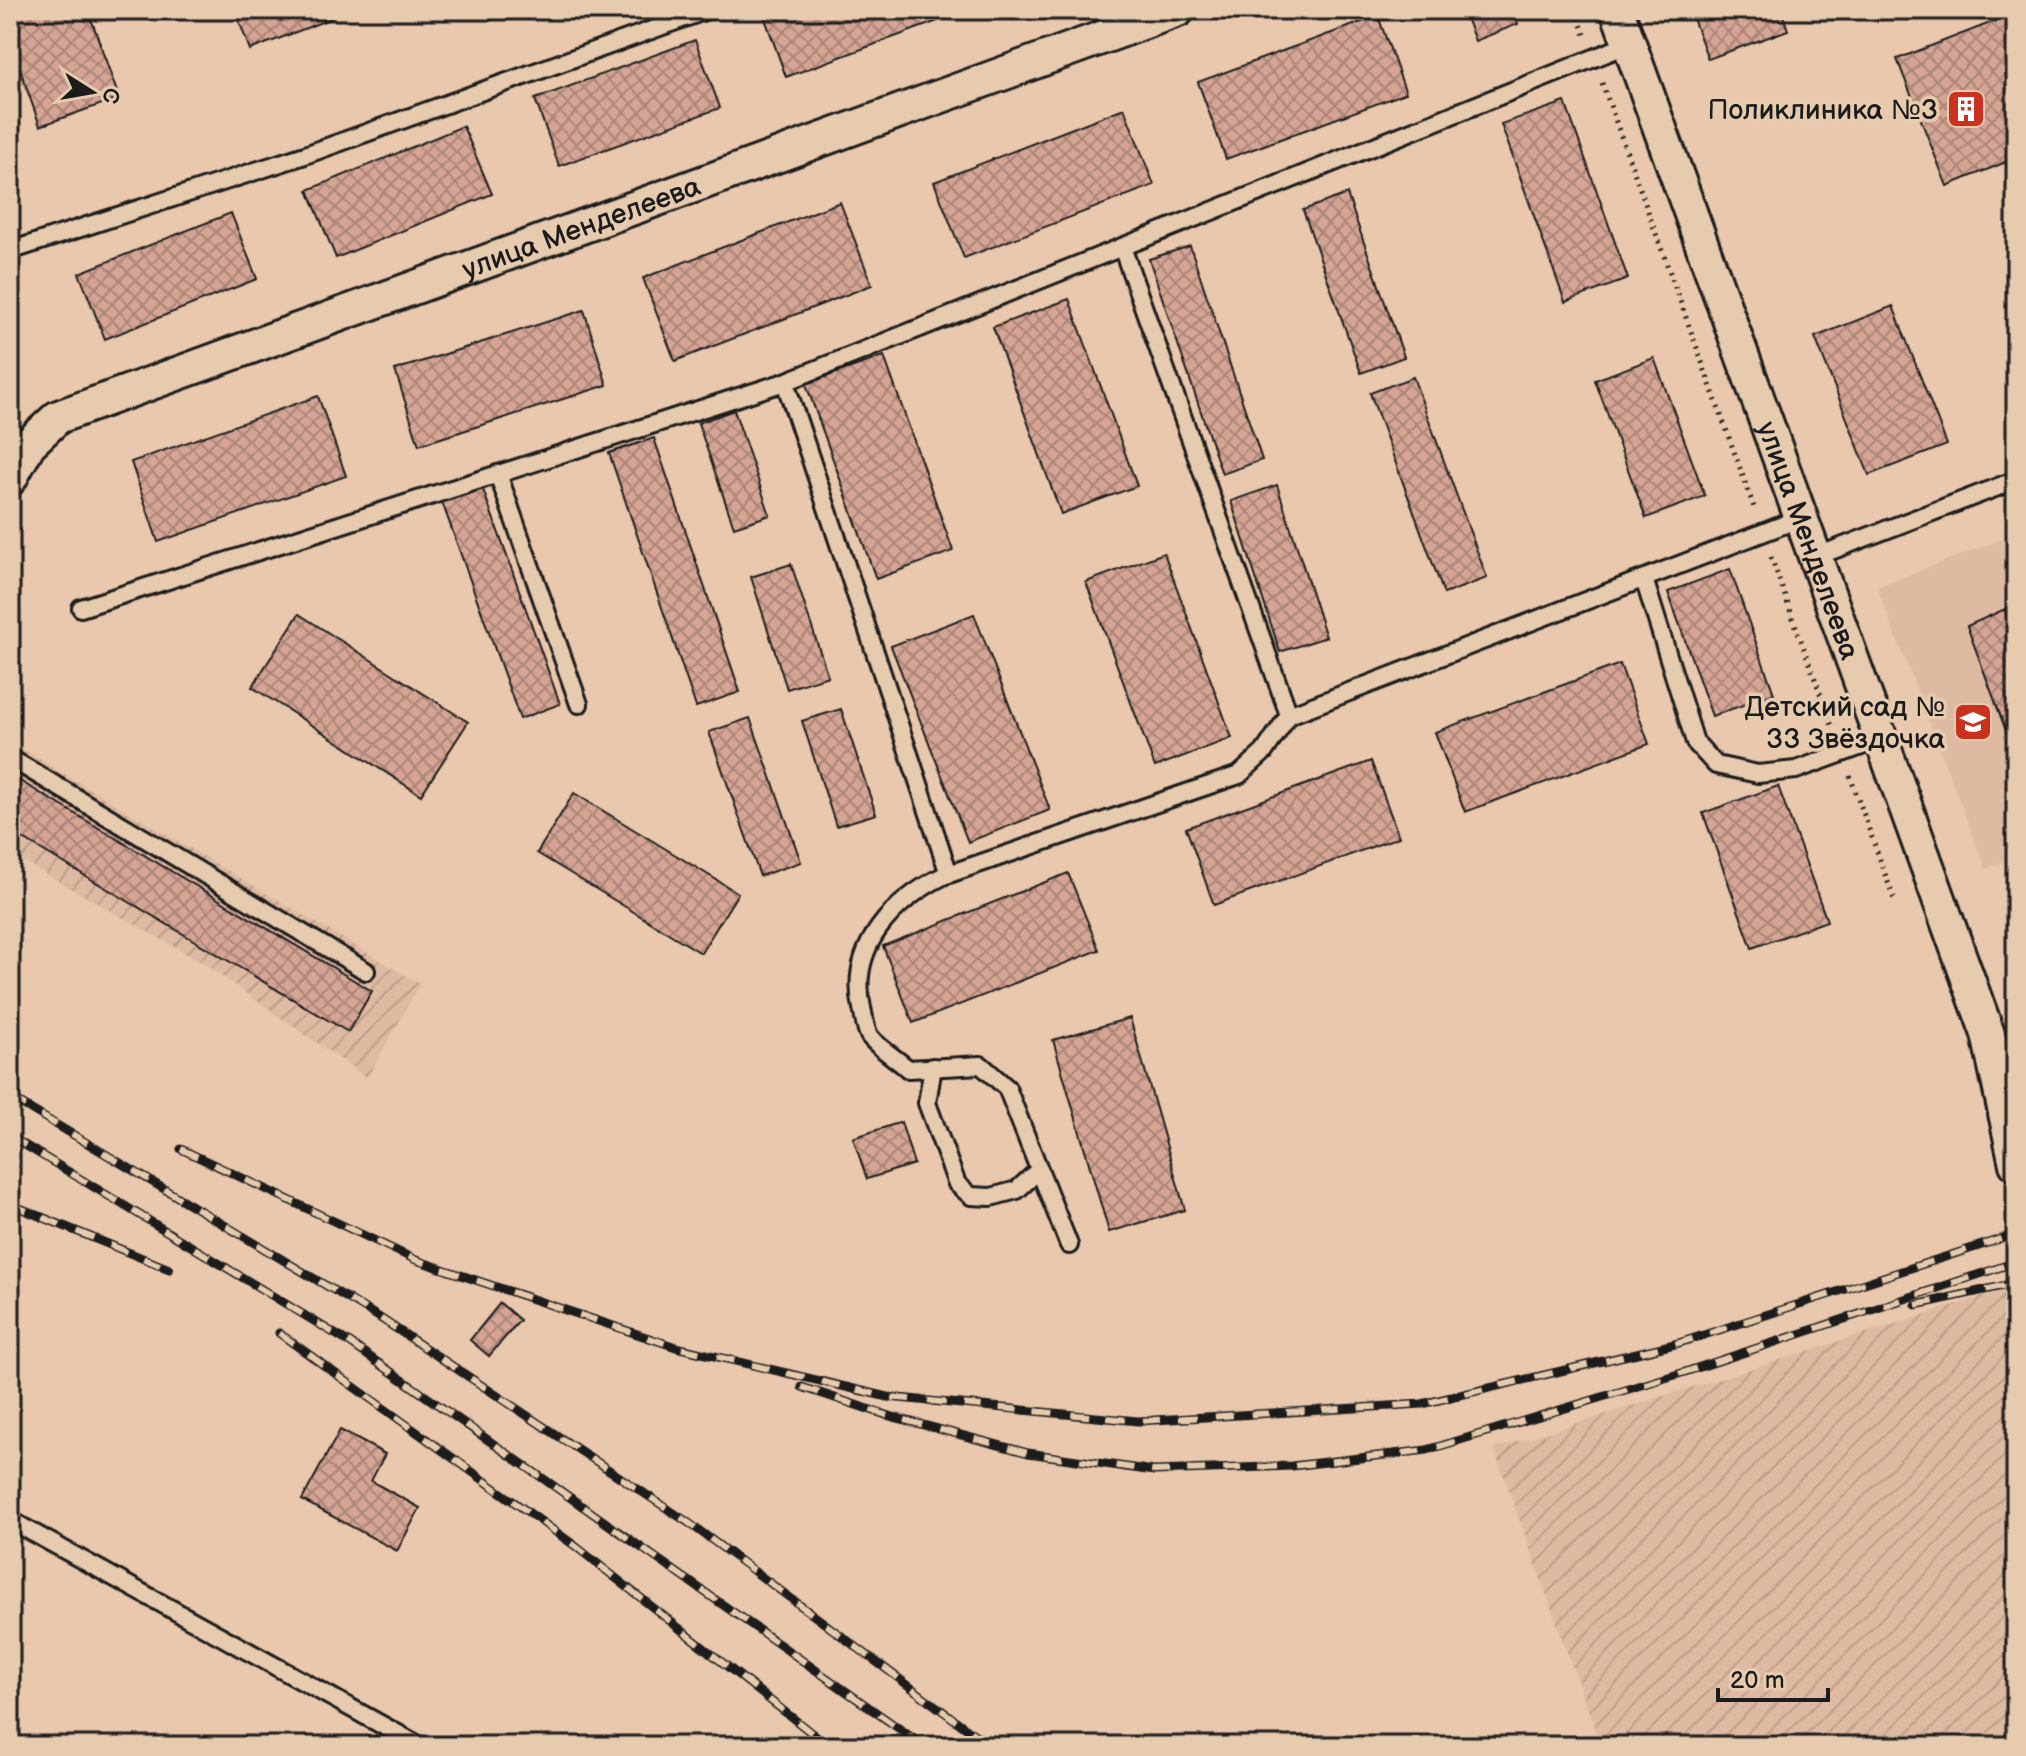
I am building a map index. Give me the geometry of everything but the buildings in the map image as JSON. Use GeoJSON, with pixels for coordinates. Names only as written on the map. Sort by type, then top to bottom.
{"type":"FeatureCollection","features":[{"type":"Feature","properties":{"kind":"street","name":"улица Менделеева"},"geometry":{"type":"LineString","coordinates":[[10,479],[29,444],[58,417],[1178,10]]}},
{"type":"Feature","properties":{"kind":"street","name":"улица Менделеева"},"geometry":{"type":"LineString","coordinates":[[1617,10],[1881,739],[2002,1030],[2016,1164]]}},
{"type":"Feature","properties":{"kind":"lane"},"geometry":{"type":"LineString","coordinates":[[10,251],[305,155],[707,10]]}},
{"type":"Feature","properties":{"kind":"lane"},"geometry":{"type":"LineString","coordinates":[[81,608],[785,382],[1629,44]]}},
{"type":"Feature","properties":{"kind":"lane"},"geometry":{"type":"LineString","coordinates":[[1122,247],[1289,715]]}},
{"type":"Feature","properties":{"kind":"lane"},"geometry":{"type":"LineString","coordinates":[[785,382],[949,874]]}},
{"type":"Feature","properties":{"kind":"lane"},"geometry":{"type":"LineString","coordinates":[[498,474],[579,704]]}},
{"type":"Feature","properties":{"kind":"lane"},"geometry":{"type":"LineString","coordinates":[[1815,557],[2016,480]]}},
{"type":"Feature","properties":{"kind":"lane"},"geometry":{"type":"LineString","coordinates":[[1069,1245],[1007,1088],[993,1073],[981,1065],[908,1069],[868,1036],[859,996],[866,948],[877,928],[915,890],[949,874],[1239,775],[1264,752],[1289,715],[1801,518]]}},
{"type":"Feature","properties":{"kind":"lane"},"geometry":{"type":"LineString","coordinates":[[1644,579],[1695,742],[1716,765],[1758,774],[1796,770],[1881,739]]}},
{"type":"Feature","properties":{"kind":"lane"},"geometry":{"type":"LineString","coordinates":[[10,758],[366,971]]}},
{"type":"Feature","properties":{"kind":"lane"},"geometry":{"type":"LineString","coordinates":[[933,1067],[927,1103],[957,1184],[971,1196],[991,1197],[1017,1190],[1039,1170]]}},
{"type":"Feature","properties":{"kind":"lane"},"geometry":{"type":"LineString","coordinates":[[10,1520],[420,1746]]}},
{"type":"Feature","properties":{"kind":"path"},"geometry":{"type":"LineString","coordinates":[[1576,10],[1894,899]]}},
{"type":"Feature","properties":{"kind":"path"},"geometry":{"type":"LineString","coordinates":[[10,1741],[23,1746]]}},
{"type":"Feature","properties":{"kind":"shaded area","name":"Детский сад № 33 Звёздочка"},"geometry":{"type":"Polygon","coordinates":[[[2016,534],[2016,857],[1986,869],[1877,587],[2016,534]]]}},
{"type":"Feature","properties":{"kind":"shaded area"},"geometry":{"type":"Polygon","coordinates":[[[10,742],[420,984],[367,1078],[203,963],[10,854],[10,742]]]}},
{"type":"Feature","properties":{"kind":"shaded area"},"geometry":{"type":"Polygon","coordinates":[[[2016,1286],[2016,1746],[1601,1746],[1494,1449],[2016,1286]]]}},
{"type":"Feature","properties":{"kind":"railway"},"geometry":{"type":"LineString","coordinates":[[10,1097],[377,1316],[689,1523],[990,1746]]}},
{"type":"Feature","properties":{"kind":"railway"},"geometry":{"type":"LineString","coordinates":[[10,1136],[350,1343],[924,1746]]}},
{"type":"Feature","properties":{"kind":"railway"},"geometry":{"type":"LineString","coordinates":[[181,1149],[416,1260],[676,1347],[888,1397],[1138,1421],[1422,1404],[1679,1343],[2016,1234]]}},
{"type":"Feature","properties":{"kind":"railway"},"geometry":{"type":"LineString","coordinates":[[10,1204],[169,1269]]}},
{"type":"Feature","properties":{"kind":"railway"},"geometry":{"type":"LineString","coordinates":[[802,1387],[886,1415],[1028,1453],[1154,1471],[1292,1466],[1427,1450],[1685,1372],[2016,1262]]}},
{"type":"Feature","properties":{"kind":"railway"},"geometry":{"type":"LineString","coordinates":[[1916,1305],[2016,1283]]}},
{"type":"Feature","properties":{"kind":"railway"},"geometry":{"type":"LineString","coordinates":[[279,1333],[574,1545],[828,1746]]}},
{"type":"Feature","properties":{"kind":"place","name":"Поликлиника №3"},"geometry":{"type":"Point","coordinates":[1966,109]}},
{"type":"Feature","properties":{"kind":"place","name":"Детский сад № 33 Звёздочка"},"geometry":{"type":"Point","coordinates":[1973,722]}}]}
